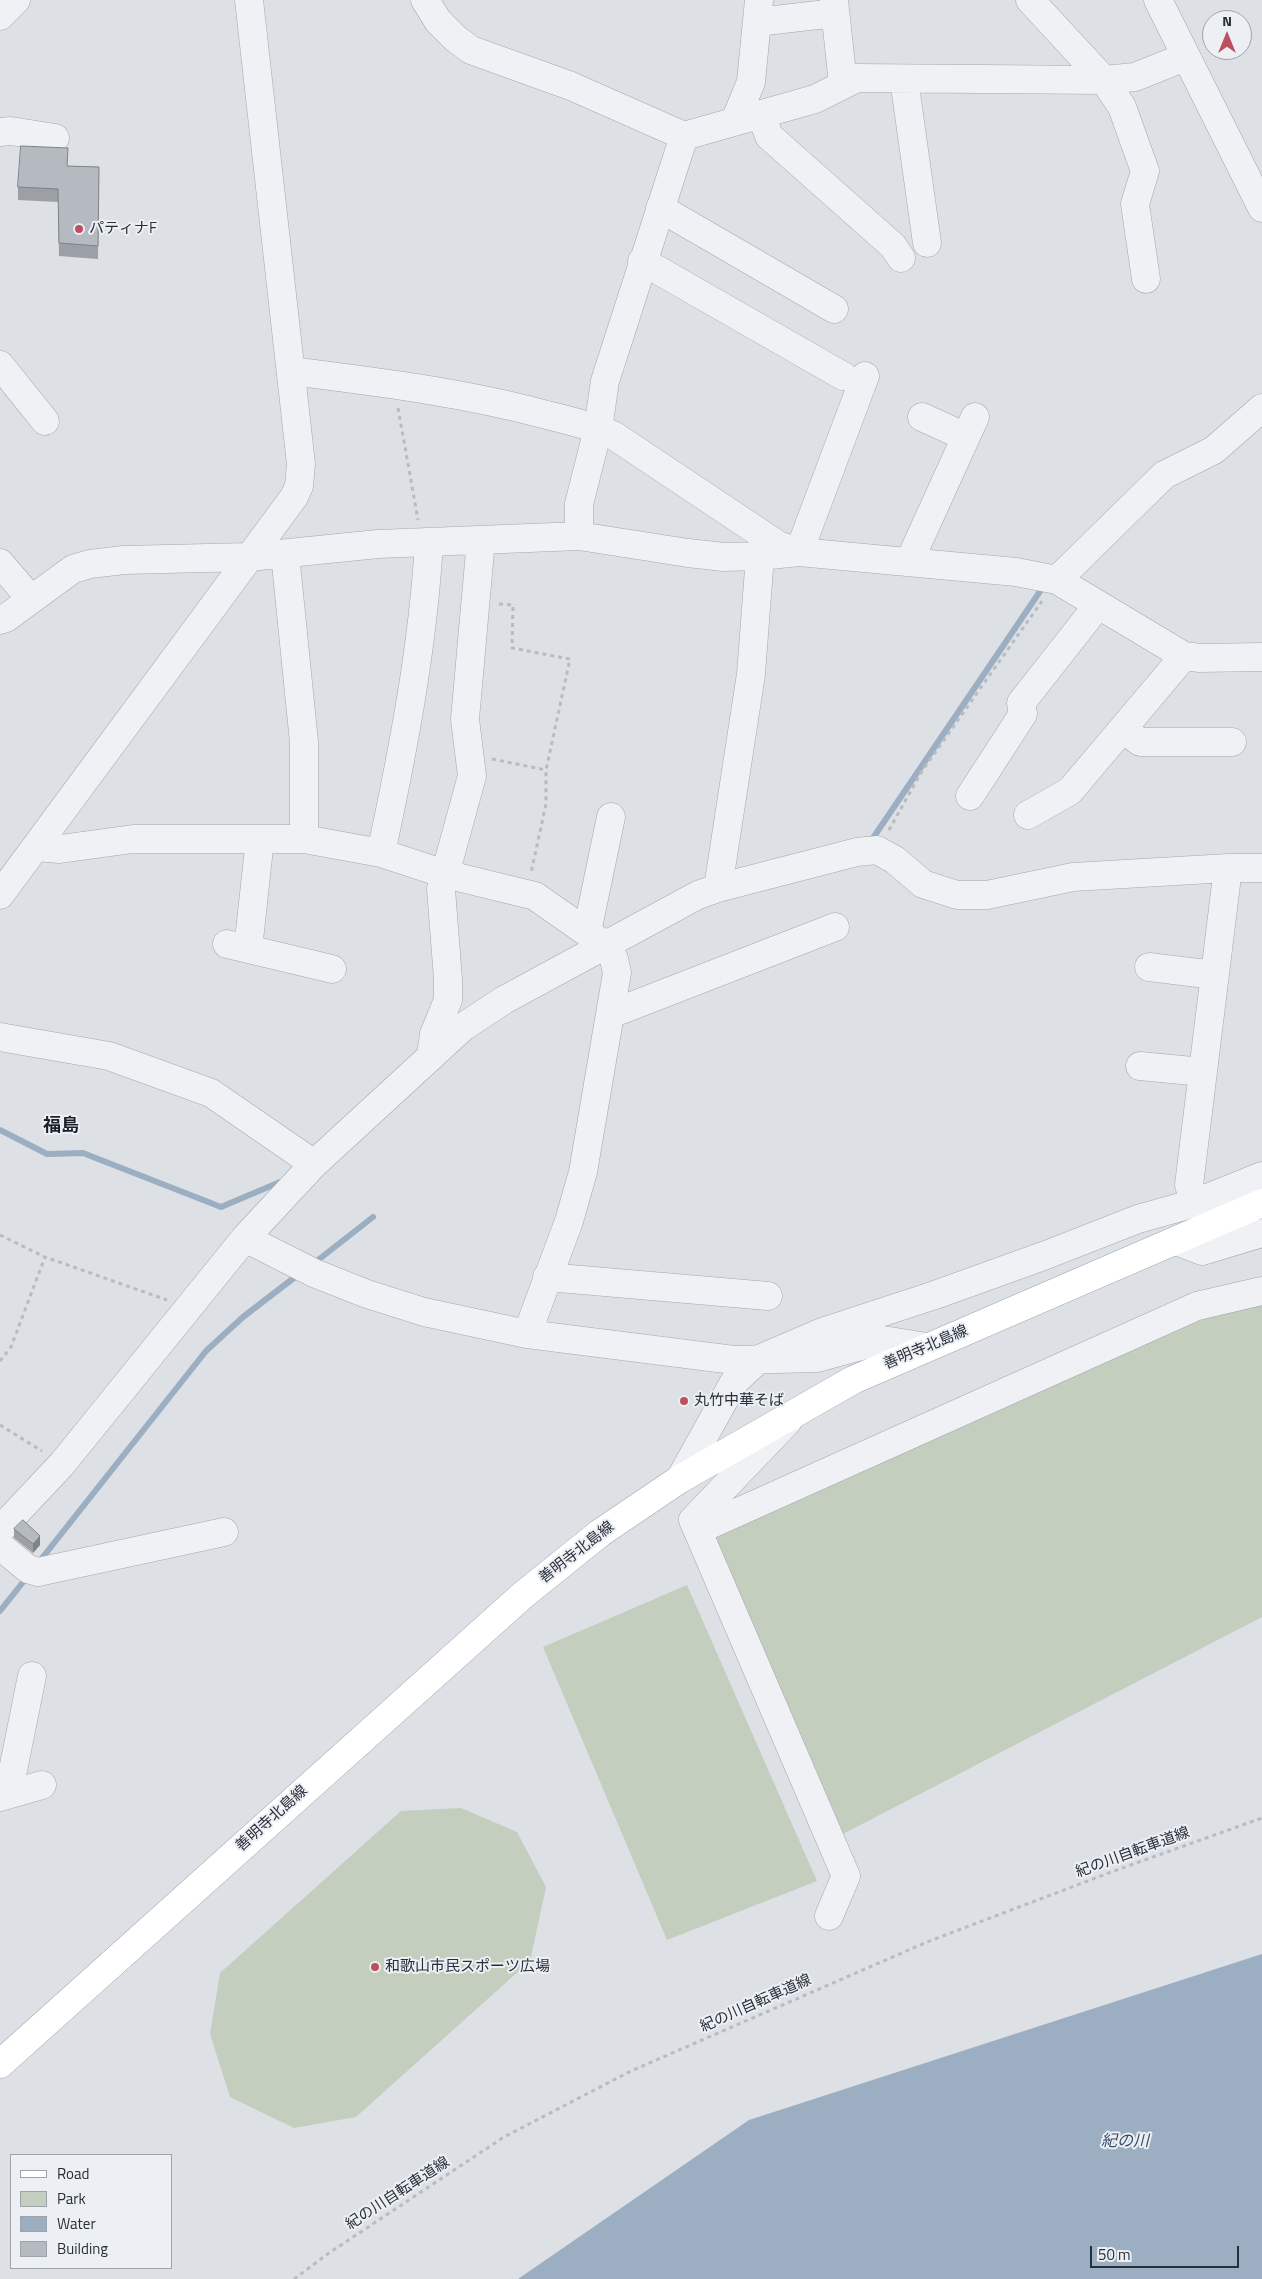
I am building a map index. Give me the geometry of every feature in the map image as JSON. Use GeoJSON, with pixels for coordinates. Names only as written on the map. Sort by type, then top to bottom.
{"type":"FeatureCollection","features":[{"type":"Feature","properties":{"kind":"main road","name":"善明寺北島線"},"geometry":{"type":"LineString","coordinates":[[0,2064],[523,1595],[600,1533],[680,1479],[853,1380],[1262,1203]]}},
{"type":"Feature","properties":{"kind":"street"},"geometry":{"type":"LineString","coordinates":[[0,16],[16,0]]}},
{"type":"Feature","properties":{"kind":"street"},"geometry":{"type":"LineString","coordinates":[[0,895],[294,497],[299,486],[301,464],[249,0]]}},
{"type":"Feature","properties":{"kind":"street"},"geometry":{"type":"LineString","coordinates":[[425,0],[438,21],[455,38],[471,50],[571,86],[684,136],[815,99],[857,78],[1104,80],[1135,77],[1185,57]]}},
{"type":"Feature","properties":{"kind":"street"},"geometry":{"type":"LineString","coordinates":[[1030,0],[1104,80],[1122,107],[1145,171],[1135,204],[1146,279]]}},
{"type":"Feature","properties":{"kind":"street"},"geometry":{"type":"LineString","coordinates":[[1158,0],[1262,208]]}},
{"type":"Feature","properties":{"kind":"street"},"geometry":{"type":"LineString","coordinates":[[735,121],[751,82],[758,11],[835,7],[843,84]]}},
{"type":"Feature","properties":{"kind":"street"},"geometry":{"type":"LineString","coordinates":[[904,79],[927,243]]}},
{"type":"Feature","properties":{"kind":"street"},"geometry":{"type":"LineString","coordinates":[[761,114],[769,136],[893,246],[901,258]]}},
{"type":"Feature","properties":{"kind":"street"},"geometry":{"type":"LineString","coordinates":[[0,132],[12,131],[55,138]]}},
{"type":"Feature","properties":{"kind":"street"},"geometry":{"type":"LineString","coordinates":[[579,536],[579,504],[598,429],[605,382],[642,261],[684,136]]}},
{"type":"Feature","properties":{"kind":"street"},"geometry":{"type":"LineString","coordinates":[[660,208],[834,309]]}},
{"type":"Feature","properties":{"kind":"street"},"geometry":{"type":"LineString","coordinates":[[642,261],[854,376],[799,552]]}},
{"type":"Feature","properties":{"kind":"street"},"geometry":{"type":"LineString","coordinates":[[0,365],[45,421]]}},
{"type":"Feature","properties":{"kind":"street"},"geometry":{"type":"LineString","coordinates":[[291,371],[393,384],[510,406],[598,429],[612,435],[778,545],[799,552]]}},
{"type":"Feature","properties":{"kind":"street"},"geometry":{"type":"LineString","coordinates":[[1051,579],[1164,475],[1214,450],[1262,408]]}},
{"type":"Feature","properties":{"kind":"street"},"geometry":{"type":"LineString","coordinates":[[909,562],[970,427],[922,417]]}},
{"type":"Feature","properties":{"kind":"street"},"geometry":{"type":"LineString","coordinates":[[0,620],[6,618],[30,598],[73,569],[90,564],[124,560],[249,557],[378,544],[579,536],[724,557],[799,552],[1016,572],[1051,579],[1184,656],[1200,658],[1262,657]]}},
{"type":"Feature","properties":{"kind":"street"},"geometry":{"type":"LineString","coordinates":[[432,1045],[448,1000],[441,889],[472,776],[465,719],[481,540]]}},
{"type":"Feature","properties":{"kind":"street"},"geometry":{"type":"LineString","coordinates":[[381,853],[402,756],[426,596],[426,543]]}},
{"type":"Feature","properties":{"kind":"street"},"geometry":{"type":"LineString","coordinates":[[285,554],[304,742],[304,839]]}},
{"type":"Feature","properties":{"kind":"street"},"geometry":{"type":"LineString","coordinates":[[718,888],[750,674],[760,556]]}},
{"type":"Feature","properties":{"kind":"street"},"geometry":{"type":"LineString","coordinates":[[0,563],[30,598]]}},
{"type":"Feature","properties":{"kind":"street"},"geometry":{"type":"LineString","coordinates":[[970,796],[1023,714],[1020,703],[1098,605]]}},
{"type":"Feature","properties":{"kind":"street"},"geometry":{"type":"LineString","coordinates":[[1028,815],[1070,791],[1184,656]]}},
{"type":"Feature","properties":{"kind":"street"},"geometry":{"type":"LineString","coordinates":[[1123,729],[1140,742],[1232,742]]}},
{"type":"Feature","properties":{"kind":"street"},"geometry":{"type":"LineString","coordinates":[[596,938],[611,817]]}},
{"type":"Feature","properties":{"kind":"street"},"geometry":{"type":"LineString","coordinates":[[36,847],[60,849],[133,839],[304,839],[381,853],[445,874],[535,896],[596,938],[614,959],[617,973],[584,1172],[569,1221],[526,1334]]}},
{"type":"Feature","properties":{"kind":"street"},"geometry":{"type":"LineString","coordinates":[[260,839],[237,947],[332,969]]}},
{"type":"Feature","properties":{"kind":"street"},"geometry":{"type":"LineString","coordinates":[[0,1530],[62,1464],[245,1238],[310,1161],[432,1045],[463,1027],[596,938],[718,888],[856,852],[877,850],[895,860],[923,884],[957,895],[987,895],[1073,877],[1228,868],[1262,868]]}},
{"type":"Feature","properties":{"kind":"street"},"geometry":{"type":"LineString","coordinates":[[1195,1203],[1190,1185],[1228,868]]}},
{"type":"Feature","properties":{"kind":"street"},"geometry":{"type":"LineString","coordinates":[[611,1014],[835,927]]}},
{"type":"Feature","properties":{"kind":"street"},"geometry":{"type":"LineString","coordinates":[[1149,967],[1215,975]]}},
{"type":"Feature","properties":{"kind":"street"},"geometry":{"type":"LineString","coordinates":[[0,1037],[109,1056],[210,1093],[310,1161]]}},
{"type":"Feature","properties":{"kind":"street"},"geometry":{"type":"LineString","coordinates":[[1140,1066],[1203,1072]]}},
{"type":"Feature","properties":{"kind":"street"},"geometry":{"type":"LineString","coordinates":[[680,1479],[734,1382],[759,1359],[822,1332],[944,1292],[1138,1219],[1195,1203],[1262,1176]]}},
{"type":"Feature","properties":{"kind":"street"},"geometry":{"type":"LineString","coordinates":[[1176,1241],[1202,1251],[1262,1232]]}},
{"type":"Feature","properties":{"kind":"street"},"geometry":{"type":"LineString","coordinates":[[245,1238],[306,1269],[367,1294],[424,1312],[526,1334],[734,1360],[817,1358],[883,1340],[927,1347]]}},
{"type":"Feature","properties":{"kind":"street"},"geometry":{"type":"LineString","coordinates":[[547,1277],[768,1296]]}},
{"type":"Feature","properties":{"kind":"street"},"geometry":{"type":"LineString","coordinates":[[698,1530],[1197,1306],[1262,1290]]}},
{"type":"Feature","properties":{"kind":"street"},"geometry":{"type":"LineString","coordinates":[[796,1413],[693,1520],[846,1876],[829,1916]]}},
{"type":"Feature","properties":{"kind":"street"},"geometry":{"type":"LineString","coordinates":[[0,1546],[33,1570],[224,1532]]}},
{"type":"Feature","properties":{"kind":"street"},"geometry":{"type":"LineString","coordinates":[[32,1676],[4,1796],[42,1785]]}},
{"type":"Feature","properties":{"kind":"path"},"geometry":{"type":"LineString","coordinates":[[393,384],[426,543]]}},
{"type":"Feature","properties":{"kind":"path"},"geometry":{"type":"LineString","coordinates":[[877,850],[922,771],[1051,579]]}},
{"type":"Feature","properties":{"kind":"path"},"geometry":{"type":"LineString","coordinates":[[476,603],[513,605],[512,648],[570,659],[546,770],[546,804],[526,895]]}},
{"type":"Feature","properties":{"kind":"path"},"geometry":{"type":"LineString","coordinates":[[469,754],[546,770]]}},
{"type":"Feature","properties":{"kind":"path"},"geometry":{"type":"LineString","coordinates":[[0,1235],[45,1257],[189,1307]]}},
{"type":"Feature","properties":{"kind":"path"},"geometry":{"type":"LineString","coordinates":[[0,1361],[11,1347],[45,1257]]}},
{"type":"Feature","properties":{"kind":"path"},"geometry":{"type":"LineString","coordinates":[[0,1425],[62,1464]]}},
{"type":"Feature","properties":{"kind":"path","name":"紀の川自転車道線"},"geometry":{"type":"LineString","coordinates":[[294,2279],[329,2252],[504,2137],[631,2072],[927,1942],[1114,1871],[1262,1818]]}},
{"type":"Feature","properties":{"kind":"green space"},"geometry":{"type":"Polygon","coordinates":[[[1262,1304],[1262,1617],[839,1836],[705,1533],[1200,1320],[1262,1304]]]}},
{"type":"Feature","properties":{"kind":"green space"},"geometry":{"type":"Polygon","coordinates":[[[687,1585],[817,1881],[667,1940],[543,1647],[687,1585]]]}},
{"type":"Feature","properties":{"kind":"green space","name":"和歌山市民スポーツ広場"},"geometry":{"type":"Polygon","coordinates":[[[461,1808],[517,1832],[546,1887],[530,1961],[356,2117],[294,2128],[230,2097],[210,2034],[220,1973],[401,1811],[461,1808]]]}},
{"type":"Feature","properties":{"kind":"water","name":"紀の川"},"geometry":{"type":"Polygon","coordinates":[[[1262,1954],[1262,2279],[518,2279],[749,2120],[1262,1954]]]}},
{"type":"Feature","properties":{"kind":"building","name":"パティナF"},"geometry":{"type":"Polygon","coordinates":[[[21,146],[68,148],[67,166],[99,167],[98,246],[59,243],[58,189],[18,187],[21,146]]]}},
{"type":"Feature","properties":{"kind":"building"},"geometry":{"type":"Polygon","coordinates":[[[23,1520],[40,1536],[33,1544],[14,1529],[23,1520]]]}},
{"type":"Feature","properties":{"kind":"waterway"},"geometry":{"type":"LineString","coordinates":[[868,840],[873,838],[1045,584]]}},
{"type":"Feature","properties":{"kind":"waterway"},"geometry":{"type":"LineString","coordinates":[[0,1130],[47,1154],[83,1153],[221,1207],[280,1182]]}},
{"type":"Feature","properties":{"kind":"waterway"},"geometry":{"type":"LineString","coordinates":[[313,1264],[373,1217]]}},
{"type":"Feature","properties":{"kind":"waterway"},"geometry":{"type":"LineString","coordinates":[[39,1562],[206,1351],[243,1317],[299,1274]]}},
{"type":"Feature","properties":{"kind":"waterway"},"geometry":{"type":"LineString","coordinates":[[0,1611],[28,1576]]}},
{"type":"Feature","properties":{"kind":"place","name":"パティナF"},"geometry":{"type":"Point","coordinates":[79,229]}},
{"type":"Feature","properties":{"kind":"place","name":"丸竹中華そば"},"geometry":{"type":"Point","coordinates":[684,1401]}},
{"type":"Feature","properties":{"kind":"place","name":"和歌山市民スポーツ広場"},"geometry":{"type":"Point","coordinates":[375,1967]}},
{"type":"Feature","properties":{"kind":"district","name":"福島"},"geometry":{"type":"Point","coordinates":[61,1127]}}]}
